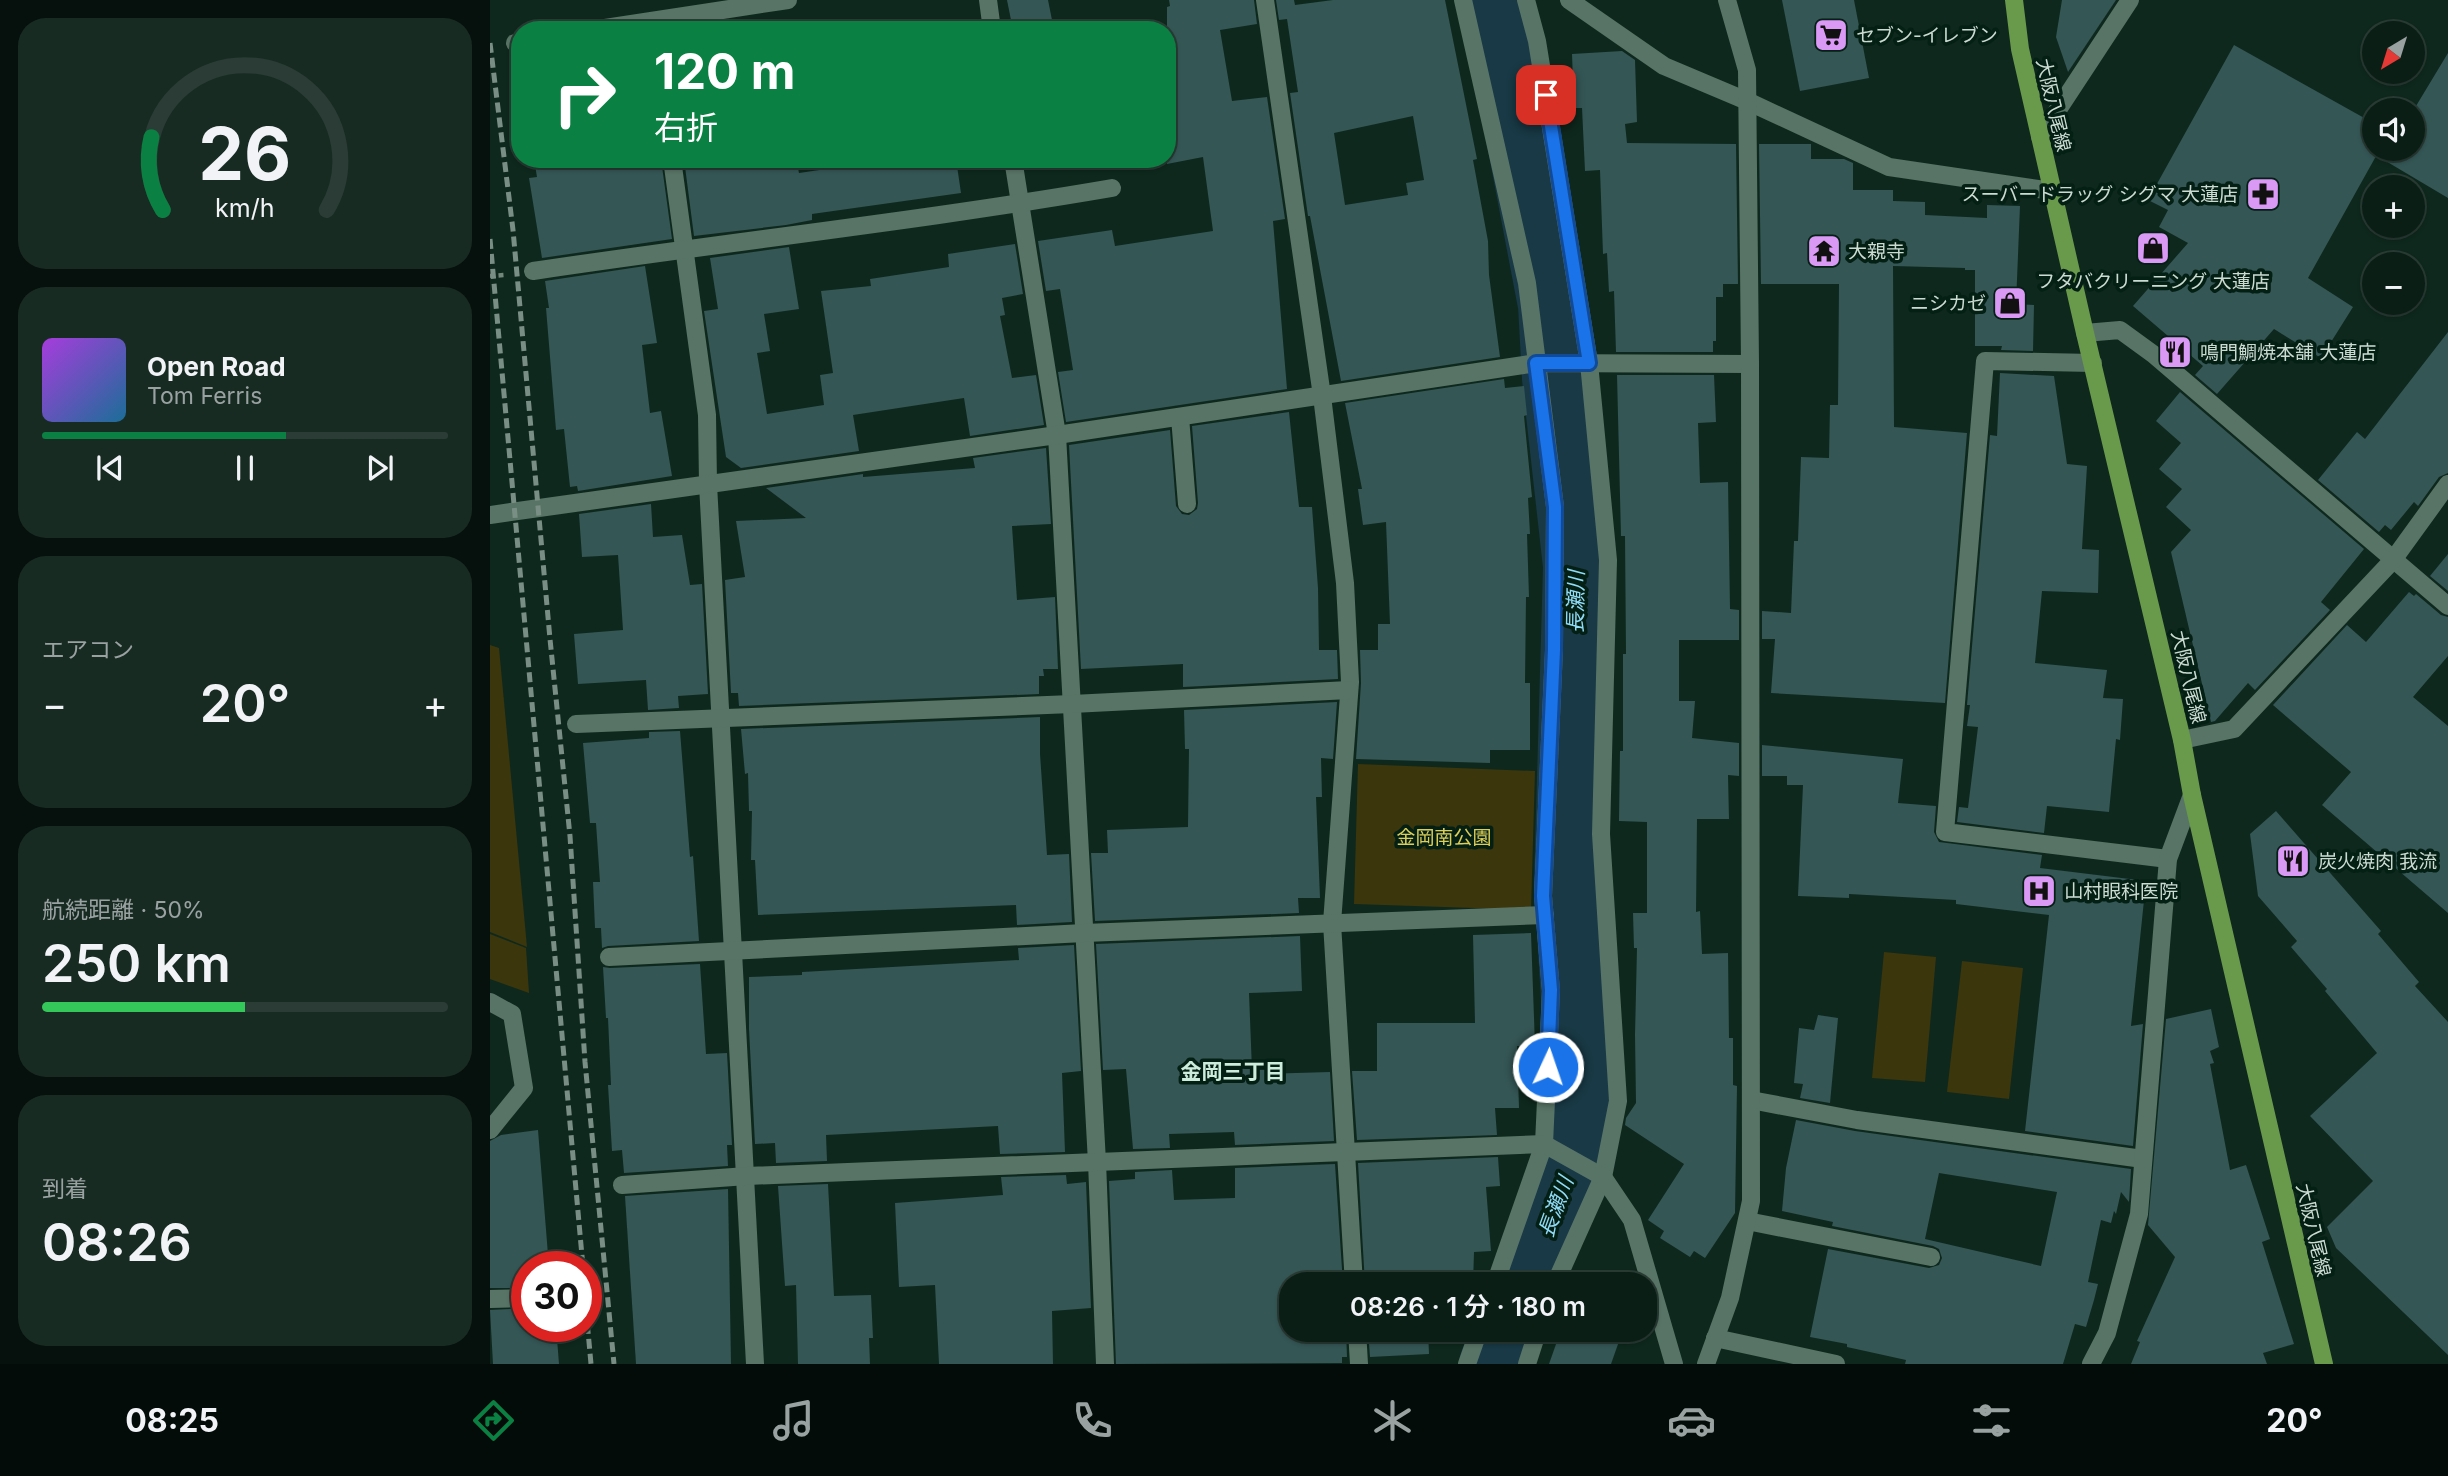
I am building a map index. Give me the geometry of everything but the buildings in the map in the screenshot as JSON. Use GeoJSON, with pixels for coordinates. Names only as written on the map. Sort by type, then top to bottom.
{"type":"FeatureCollection","features":[{"type":"Feature","properties":{"kind":"main road","name":"大阪八尾線"},"geometry":{"type":"LineString","coordinates":[[2014,0],[2020,50],[2052,191],[2182,740],[2192,795],[2324,1364]]}},
{"type":"Feature","properties":{"kind":"street"},"geometry":{"type":"LineString","coordinates":[[651,0],[654,21]]}},
{"type":"Feature","properties":{"kind":"street"},"geometry":{"type":"LineString","coordinates":[[671,21],[788,0]]}},
{"type":"Feature","properties":{"kind":"street"},"geometry":{"type":"LineString","coordinates":[[988,0],[991,21]]}},
{"type":"Feature","properties":{"kind":"street"},"geometry":{"type":"LineString","coordinates":[[1265,0],[1322,396],[1345,583],[1349,690],[1332,923],[1353,1272]]}},
{"type":"Feature","properties":{"kind":"street"},"geometry":{"type":"LineString","coordinates":[[1463,0],[1527,283],[1555,507],[1554,650],[1543,896],[1551,990],[1544,1144],[1499,1272]]}},
{"type":"Feature","properties":{"kind":"street"},"geometry":{"type":"LineString","coordinates":[[1526,0],[1537,41],[1589,363],[1608,560],[1601,834],[1618,1101],[1603,1177],[1560,1272]]}},
{"type":"Feature","properties":{"kind":"street"},"geometry":{"type":"LineString","coordinates":[[1569,0],[1664,66],[1889,167],[2052,191]]}},
{"type":"Feature","properties":{"kind":"street"},"geometry":{"type":"LineString","coordinates":[[1706,1364],[1730,1298],[1751,1201],[1747,70],[1727,0]]}},
{"type":"Feature","properties":{"kind":"street"},"geometry":{"type":"LineString","coordinates":[[2040,137],[2130,0]]}},
{"type":"Feature","properties":{"kind":"street"},"geometry":{"type":"LineString","coordinates":[[674,168],[707,415],[708,484],[755,1364]]}},
{"type":"Feature","properties":{"kind":"street"},"geometry":{"type":"LineString","coordinates":[[1014,168],[1057,435],[1097,1162],[1105,1364]]}},
{"type":"Feature","properties":{"kind":"street"},"geometry":{"type":"LineString","coordinates":[[533,271],[1020,204],[1112,188]]}},
{"type":"Feature","properties":{"kind":"street"},"geometry":{"type":"LineString","coordinates":[[2085,334],[2120,330],[2153,354],[2448,606]]}},
{"type":"Feature","properties":{"kind":"street"},"geometry":{"type":"LineString","coordinates":[[2093,363],[1984,361],[1945,832],[2168,859]]}},
{"type":"Feature","properties":{"kind":"street"},"geometry":{"type":"LineString","coordinates":[[490,515],[1057,435],[1536,363],[1750,364]]}},
{"type":"Feature","properties":{"kind":"street"},"geometry":{"type":"LineString","coordinates":[[1180,417],[1187,504]]}},
{"type":"Feature","properties":{"kind":"street"},"geometry":{"type":"LineString","coordinates":[[2182,740],[2234,729],[2393,560],[2448,484]]}},
{"type":"Feature","properties":{"kind":"street"},"geometry":{"type":"LineString","coordinates":[[576,724],[1349,690]]}},
{"type":"Feature","properties":{"kind":"street"},"geometry":{"type":"LineString","coordinates":[[2091,1364],[2108,1332],[2139,1214],[2168,859],[2192,795]]}},
{"type":"Feature","properties":{"kind":"street"},"geometry":{"type":"LineString","coordinates":[[609,957],[1084,933],[1545,915]]}},
{"type":"Feature","properties":{"kind":"street"},"geometry":{"type":"LineString","coordinates":[[490,1002],[512,1014],[524,1088],[490,1130]]}},
{"type":"Feature","properties":{"kind":"street"},"geometry":{"type":"LineString","coordinates":[[1751,1100],[1857,1120],[2143,1159]]}},
{"type":"Feature","properties":{"kind":"street"},"geometry":{"type":"LineString","coordinates":[[622,1185],[747,1176],[1544,1144],[1603,1177],[1632,1220],[1674,1364]]}},
{"type":"Feature","properties":{"kind":"street"},"geometry":{"type":"LineString","coordinates":[[1747,1221],[1931,1257]]}},
{"type":"Feature","properties":{"kind":"street"},"geometry":{"type":"LineString","coordinates":[[490,1299],[511,1298]]}},
{"type":"Feature","properties":{"kind":"street"},"geometry":{"type":"LineString","coordinates":[[1716,1338],[1836,1364]]}},
{"type":"Feature","properties":{"kind":"street"},"geometry":{"type":"LineString","coordinates":[[1358,1342],[1359,1364]]}},
{"type":"Feature","properties":{"kind":"street"},"geometry":{"type":"LineString","coordinates":[[1467,1364],[1475,1342]]}},
{"type":"Feature","properties":{"kind":"street"},"geometry":{"type":"LineString","coordinates":[[1527,1364],[1534,1342]]}},
{"type":"Feature","properties":{"kind":"green space"},"geometry":{"type":"Polygon","coordinates":[[[490,645],[499,648],[527,947],[490,932],[490,645]]]}},
{"type":"Feature","properties":{"kind":"green space","name":"金岡南公園"},"geometry":{"type":"Polygon","coordinates":[[[1358,764],[1535,771],[1531,910],[1354,904],[1358,764]]]}},
{"type":"Feature","properties":{"kind":"green space"},"geometry":{"type":"Polygon","coordinates":[[[490,934],[526,948],[529,993],[490,979],[490,934]]]}},
{"type":"Feature","properties":{"kind":"green space"},"geometry":{"type":"Polygon","coordinates":[[[1884,952],[1936,957],[1925,1082],[1872,1078],[1884,952]]]}},
{"type":"Feature","properties":{"kind":"green space"},"geometry":{"type":"Polygon","coordinates":[[[1962,961],[2023,968],[2009,1099],[1947,1092],[1962,961]]]}},
{"type":"Feature","properties":{"kind":"waterway","name":"長瀬川"},"geometry":{"type":"LineString","coordinates":[[1495,0],[1553,305],[1557,378],[1578,566],[1569,883],[1581,1082],[1569,1177],[1531,1272]]}},
{"type":"Feature","properties":{"kind":"waterway","name":"長瀬川"},"geometry":{"type":"LineString","coordinates":[[1494,1364],[1503,1342]]}},
{"type":"Feature","properties":{"kind":"railway"},"geometry":{"type":"LineString","coordinates":[[490,43],[513,230],[570,836],[585,1062],[614,1364]]}},
{"type":"Feature","properties":{"kind":"railway"},"geometry":{"type":"LineString","coordinates":[[490,239],[582,1251]]}},
{"type":"Feature","properties":{"kind":"railway"},"geometry":{"type":"LineString","coordinates":[[589,1342],[591,1364]]}},
{"type":"Feature","properties":{"kind":"place","name":"セブン-イレブン"},"geometry":{"type":"Point","coordinates":[1831,35]}},
{"type":"Feature","properties":{"kind":"place","name":"スーバードラッグ シグマ 大蓮店"},"geometry":{"type":"Point","coordinates":[2263,194]}},
{"type":"Feature","properties":{"kind":"place","name":"フタバクリーニング 大蓮店"},"geometry":{"type":"Point","coordinates":[2153,248]}},
{"type":"Feature","properties":{"kind":"place","name":"大親寺"},"geometry":{"type":"Point","coordinates":[1824,251]}},
{"type":"Feature","properties":{"kind":"place","name":"ニシカゼ"},"geometry":{"type":"Point","coordinates":[2010,303]}},
{"type":"Feature","properties":{"kind":"place","name":"鳴門鯛焼本舗 大蓮店"},"geometry":{"type":"Point","coordinates":[2175,352]}},
{"type":"Feature","properties":{"kind":"place","name":"炭火焼肉 我流"},"geometry":{"type":"Point","coordinates":[2293,861]}},
{"type":"Feature","properties":{"kind":"place","name":"山村眼科医院"},"geometry":{"type":"Point","coordinates":[2039,891]}},
{"type":"Feature","properties":{"kind":"district","name":"金岡三丁目"},"geometry":{"type":"Point","coordinates":[1233,1072]}},
{"type":"Feature","properties":{"kind":"route"},"geometry":{"type":"LineString","coordinates":[[1546,95],[1589,363],[1536,363],[1555,507],[1554,650],[1543,896],[1551,990],[1548,1067]]}}]}
